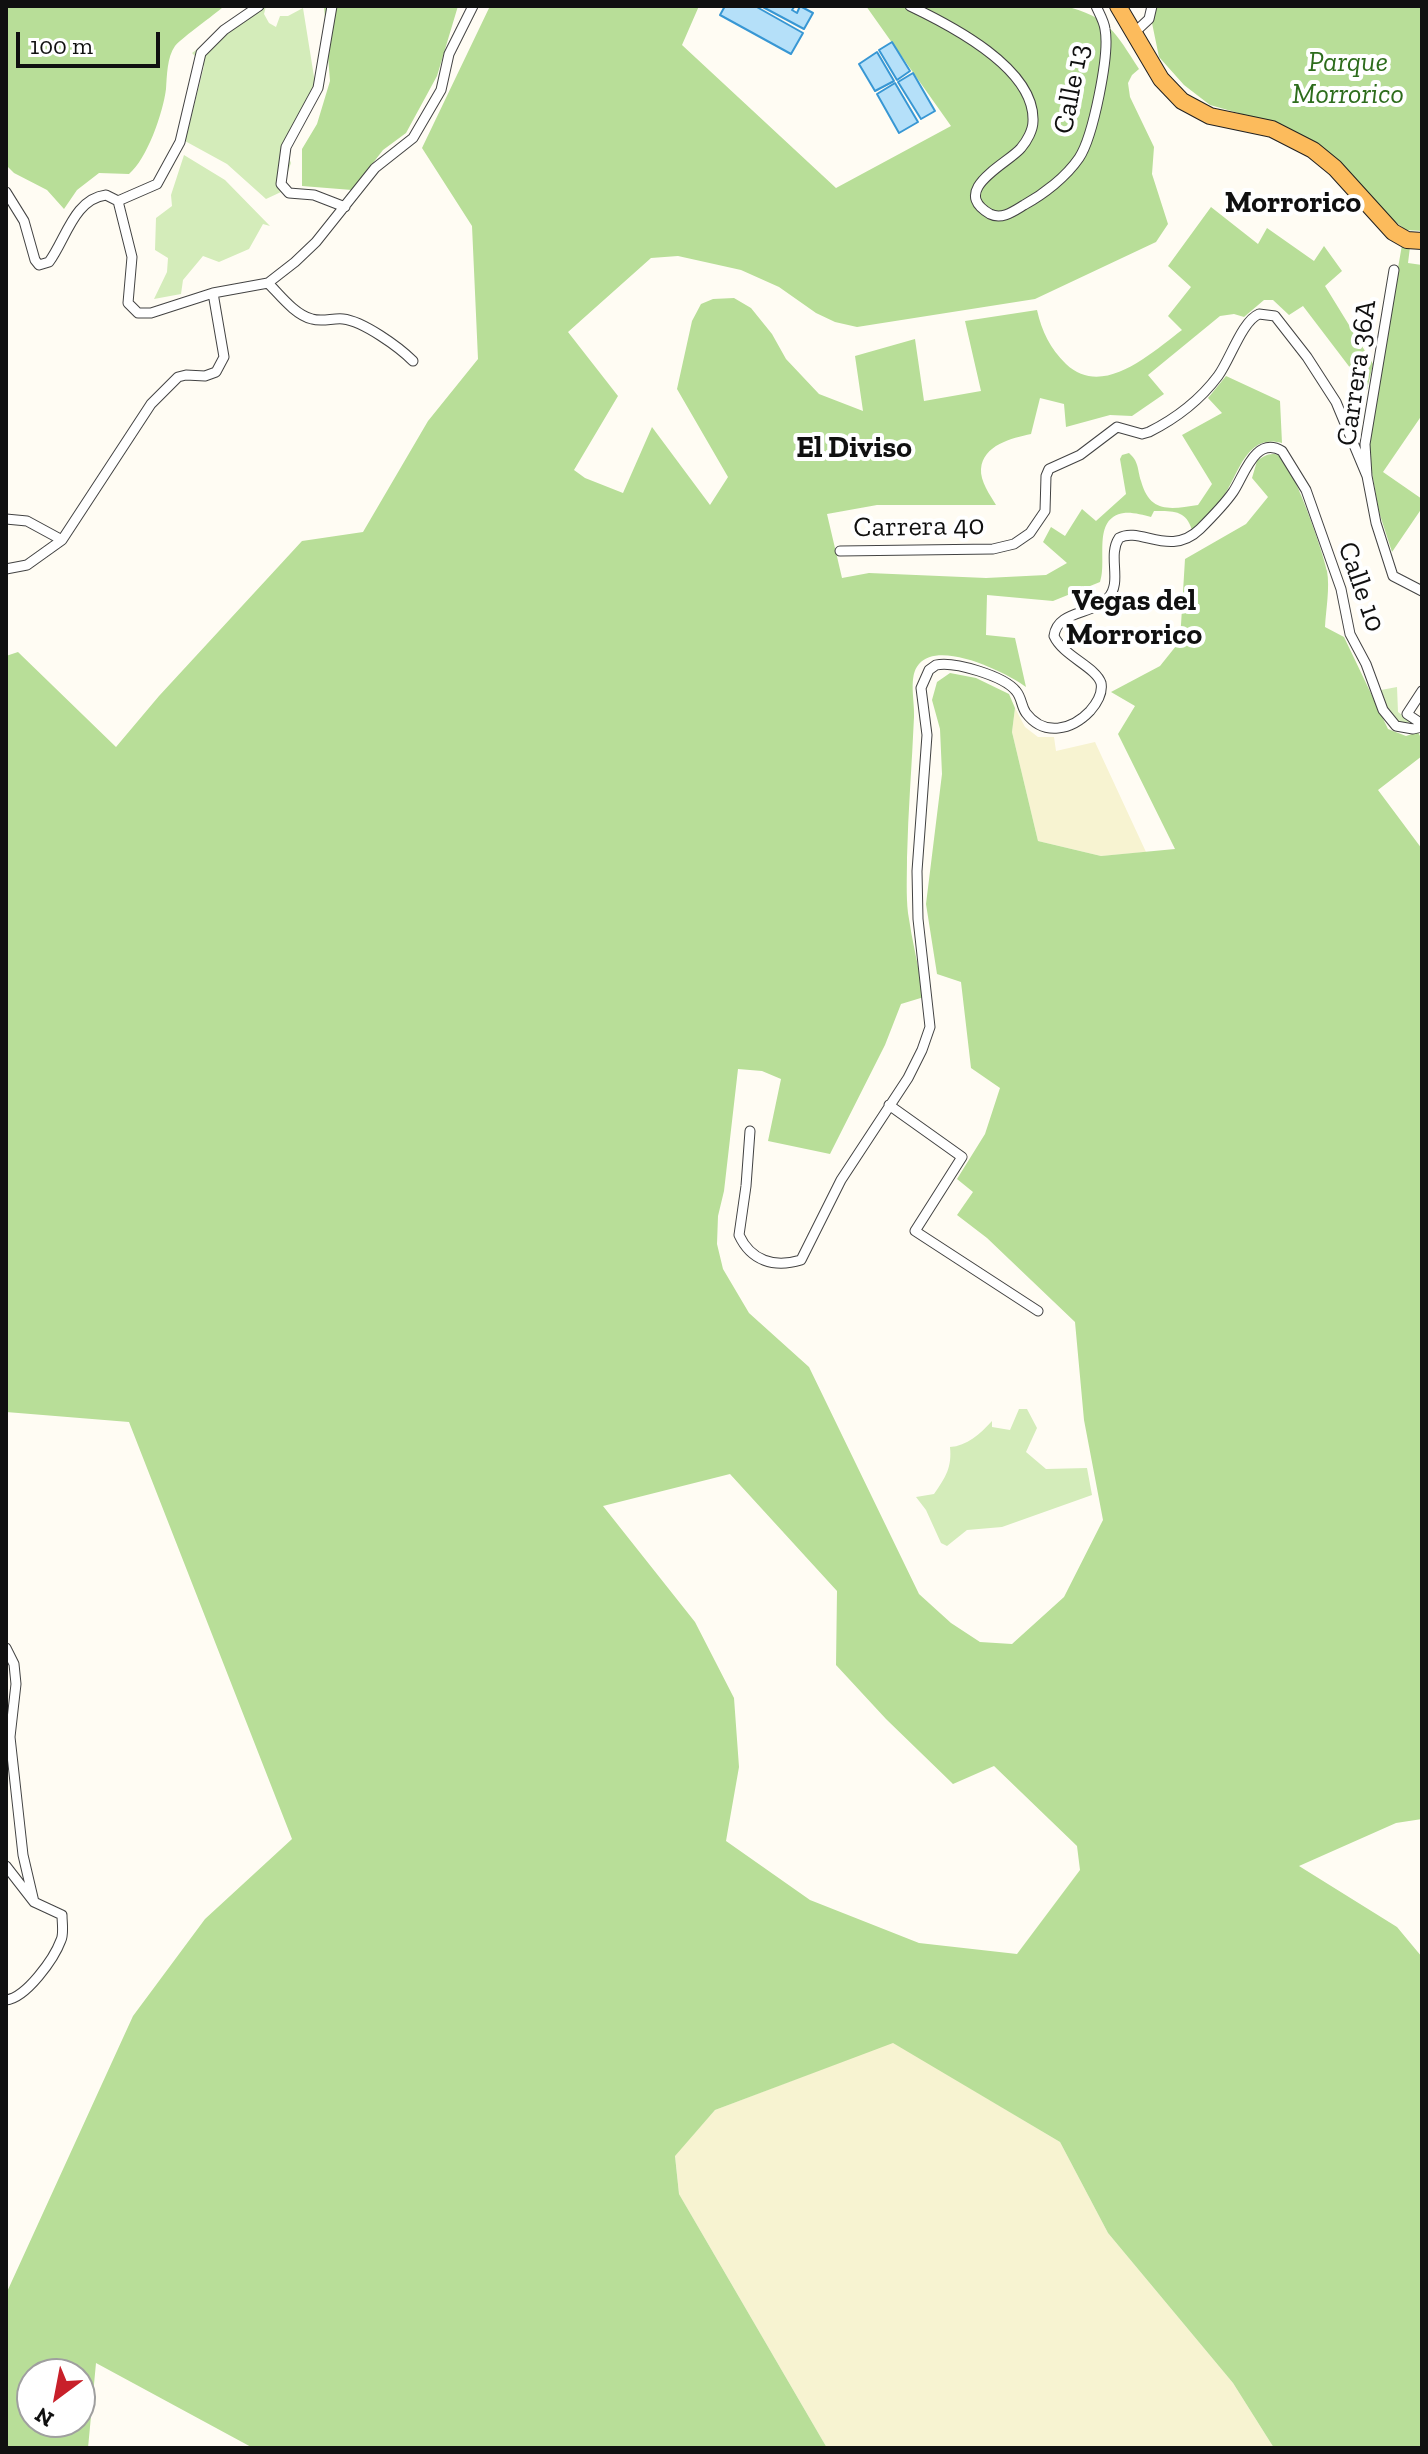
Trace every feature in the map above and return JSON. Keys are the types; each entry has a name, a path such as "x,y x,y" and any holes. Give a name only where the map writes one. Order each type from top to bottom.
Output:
{"highway":[{"path":"1118,6 1161,79 1182,101 1210,116 1272,129 1313,150 1335,168 1393,232 1407,240 1422,241"}],"street":[{"path":"118,201 157,184 180,142 201,53 224,30 259,6"},
{"path":"332,6 318,88 286,147 281,184 289,193 314,195 345,207"},
{"path":"6,192 24,221 39,265 49,262 80,209 89,200 106,195 118,201 132,257 127,292 130,308 138,313 151,313 213,293 268,283 316,242 375,168 413,138 441,90 449,54 473,6"},
{"name":"Calle 13","path":"910,6 987,51 1009,69 1026,91 1033,120 1028,137 1020,150 982,179 977,191 978,201 996,216 1003,216 1033,200 1080,157 1087,142 1103,71 1105,29 1094,7"},
{"path":"1134,33 1149,19 1152,6"},
{"name":"Carrera 36A","path":"1394,270 1365,444 1367,476 1378,529 1393,576 1422,591"},
{"path":"268,283 300,314 311,319 342,319 358,323 413,361"},
{"path":"6,569 27,565 62,540 151,404 178,377 205,376 216,372 224,357 213,293"},
{"name":"Carrera 40","path":"840,551 993,549 1023,539 1045,511 1049,469 1080,455 1117,427 1142,434 1184,410 1220,374 1247,322 1259,314 1275,316 1307,357 1336,402 1367,476"},
{"name":"Calle 10","path":"889,1105 922,1050 930,1027 918,919 917,871 927,735 921,688 929,670 944,663 1007,683 1015,689 1028,715 1036,723 1054,729 1063,729 1081,720 1093,707 1101,685 1095,675 1058,645 1054,636 1056,625 1099,606 1111,595 1114,584 1113,551 1119,538 1127,534 1167,542 1190,537 1232,494 1253,457 1268,447 1282,451 1306,490 1341,589 1350,634 1366,664 1383,710 1396,726 1413,729 1422,725 1407,714 1422,691"},
{"path":"6,519 27,521 62,540"},
{"path":"750,1131 739,1235 761,1260 788,1264 801,1260 841,1180 889,1105 962,1157 915,1231 1038,1311"},
{"path":"6,1648 14,1664 16,1684 10,1737 23,1855 34,1902"},
{"path":"6,1866 34,1902 62,1915 63,1938 32,1984 15,1999 6,2000"}],"shaded area":[{"path":"1015,708 1025,727 1038,737 1054,737 1056,751 1095,742 1146,852 1101,856 1038,841 1012,732"},
{"path":"893,2042 1060,2142 1108,2233 1233,2383 1274,2448 827,2448 679,2194 675,2155 715,2110"}],"green space":[{"path":"6,6 224,6 172,50 158,122 136,167 129,174 99,173 77,190 64,209 47,190 14,173 6,165"},
{"path":"253,6 266,6 264,14 269,23 276,27 280,16 288,16 303,8 315,83 287,153 291,163 281,192 266,199 227,164 185,141 204,66 192,53"},
{"path":"324,6 458,6 437,76 406,133 383,150 352,190 302,186 302,149 317,124 330,81"},
{"path":"490,6 699,6 682,45 836,188 951,126 866,6 1064,6 1091,15 1117,36 1139,69 1128,83 1130,97 1154,147 1152,174 1168,224 1156,242 1035,299 857,327 816,313 779,287 741,270 678,256 651,258 568,332 618,396 574,470 585,478 623,493 652,427 710,505 728,477 677,389 692,321 701,304 713,299 734,298 751,308 772,334 786,359 819,394 863,411 855,356 915,339 924,401 981,391 965,321 1037,310 1051,346 1066,364 1080,374 1095,377 1126,369 1182,330 1168,316 1191,287 1168,266 1211,207 1258,244 1267,228 1314,261 1324,246 1342,271 1325,286 1373,364 1367,390 1303,306 1289,315 1273,300 1264,300 1244,317 1234,314 1220,316 1148,375 1164,394 1132,416 1110,415 1066,427 1064,404 1040,398 1031,434 1000,444 983,461 982,478 996,505 877,505 827,514 842,578 869,573 986,578 1046,575 1067,563 1043,542 1051,527 1065,536 1082,509 1096,521 1126,494 1122,455 1129,453 1135,459 1145,492 1156,504 1170,508 1198,505 1212,484 1182,435 1222,413 1208,398 1226,376 1280,401 1282,443 1260,444 1252,450 1220,502 1192,530 1178,513 1154,511 1151,517 1124,513 1107,523 1104,531 1100,582 1053,601 987,595 986,635 1015,638 1026,687 988,667 957,657 929,657 919,664 913,682 907,892 924,997 901,1004 885,1045 830,1154 768,1141 781,1079 762,1071 738,1069 717,1244 723,1269 749,1313 809,1367 919,1594 951,1623 980,1642 1012,1644 1064,1597 1103,1520 1084,1420 1075,1322 987,1238 957,1215 973,1192 957,1179 985,1134 1000,1088 971,1068 961,982 937,974 926,904 942,774 940,729 932,700 937,682 950,673 976,678 1009,694 1015,708 1012,732 1038,841 1101,856 1175,849 1118,734 1135,706 1111,692 1160,666 1180,641 1185,559 1246,524 1268,497 1252,478 1257,461 1271,454 1280,456 1300,492 1327,571 1325,627 1344,637 1388,729 1406,736 1418,732 1422,740 1422,756 1378,790 1422,849 1422,1819 1396,1823 1299,1866 1397,1927 1422,1957 1422,2448 1274,2448 1233,2383 1108,2233 1060,2142 893,2043 715,2110 675,2156 679,2194 827,2448 253,2448 96,2363 96,2358 16,2358 16,2438 89,2438 88,2448 6,2448 6,2294 133,2016 205,1919 292,1839 129,1422 6,1412 6,656 18,652 116,747 302,541 363,532 428,421 478,359 472,226 422,148","holes":["730,1474 837,1591 836,1665 886,1719 953,1784 994,1766 1077,1846 1080,1870 1017,1954 919,1943 810,1900 726,1841 739,1767 734,1698 695,1622 603,1506"]},
{"name":"Parque Morrorico","path":"1155,6 1422,6 1422,231 1406,230 1263,120 1210,105 1184,85 1159,57 1152,23"},
{"path":"184,155 225,180 270,226 263,224 249,249 219,262 203,256 183,280 181,294 154,299 167,272 168,258 155,250 156,218 172,206 171,195"},
{"path":"1402,245 1410,247 1408,263 1422,265 1422,415 1383,472 1422,499 1422,508 1392,552 1379,512 1367,445"},
{"path":"1397,687 1398,712 1412,722 1399,722 1388,709 1381,690"},
{"path":"1019,1409 1027,1409 1037,1428 1026,1452 1046,1469 1087,1468 1092,1495 1002,1527 967,1530 947,1546 941,1543 926,1510 916,1497 934,1494 949,1466 950,1447 973,1438 992,1421 992,1427 1010,1430"}],"water":[{"path":"725,6 755,6 803,33 791,54 720,15"},
{"path":"761,6 795,6 792,10 797,13 800,6 813,13 804,29"},
{"path":"892,42 910,71 897,80 879,50"},
{"path":"877,52 894,81 875,91 859,64"},
{"path":"913,73 935,111 921,119 898,82"},
{"path":"895,83 918,122 899,133 877,94"}],"district":[{"name":"Morrorico","path":"1293,203"},
{"name":"El Diviso","path":"854,448"},
{"name":"Vegas del Morrorico","path":"1134,618"}]}
